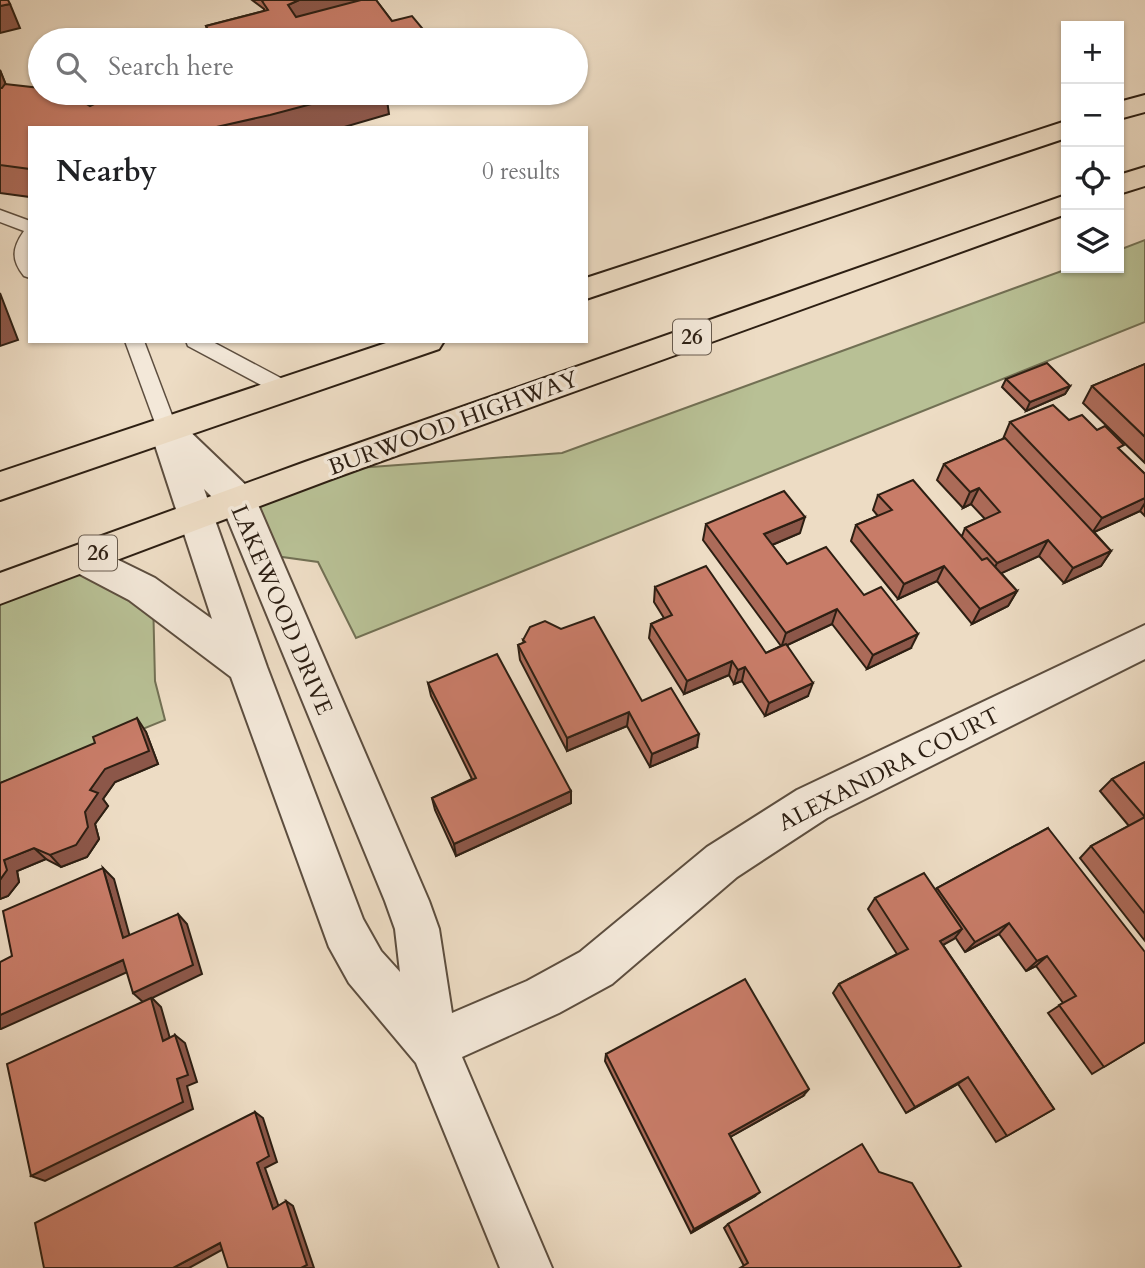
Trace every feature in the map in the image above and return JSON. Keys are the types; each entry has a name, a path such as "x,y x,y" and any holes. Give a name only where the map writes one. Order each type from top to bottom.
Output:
{"highway":[{"path":"1124,109 1145,103"},
{"path":"588,288 1061,131"},
{"path":"1124,183 1145,176"},
{"name":"BURWOOD HIGHWAY","path":"0,589 238,500 1061,206"},
{"path":"0,486 422,343"}],"street":[{"name":"LAKEWOOD DRIVE","path":"167,431 238,500 407,901 416,929 433,1046 526,1268"},
{"name":"LAKEWOOD DRIVE","path":"167,431 247,667 345,930 365,967 433,1046"},
{"path":"83,558 142,589 247,667"},
{"name":"ALEXANDRA COURT","path":"433,1046 543,996 596,968 722,862 812,804 1145,641"}],"lane":[{"path":"0,216 28,226"},
{"path":"28,238 22,257 28,268"},
{"path":"135,343 167,431"},
{"path":"198,343 285,389"}],"green space":[{"path":"1145,240 1145,322 356,638 318,562 261,554 238,500 317,471 562,453 1061,271 1124,273 1124,248"},
{"path":"83,559 153,597 155,681 165,720 0,787 0,589"}],"building":[{"path":"0,0 8,0 10,4 0,6"},
{"path":"299,0 288,5 296,17 361,0 376,0 392,21 412,16 422,28 206,26 268,10 262,1"},
{"path":"5,84 28,87 28,105 308,105 221,126 28,126 28,169 0,165 2,88"},
{"path":"1047,363 1070,386 1030,402 1006,379"},
{"path":"1145,364 1145,437 1092,386"},
{"path":"1053,405 1069,420 1082,415 1097,430 1105,426 1124,445 1118,448 1145,474 1145,498 1102,518 1010,422"},
{"path":"1005,438 1111,551 1073,568 1048,540 997,563 965,528 1000,512 979,488 970,492 944,464"},
{"path":"913,480 982,560 987,558 1017,591 980,609 944,566 904,584 856,525 892,510 878,495"},
{"path":"784,491 805,517 764,534 787,564 826,547 864,595 881,587 918,634 873,655 837,609 786,633 706,524"},
{"path":"706,566 766,653 786,644 813,683 769,703 745,667 738,670 732,661 687,681 651,624 672,615 655,587"},
{"path":"594,617 642,701 671,688 699,734 652,754 629,712 567,738 518,645 525,642 523,640 530,627 545,621 561,629"},
{"path":"497,654 571,791 454,844 432,798 476,778 428,683"},
{"path":"137,718 149,751 105,769 90,790 98,793 85,812 88,827 76,845 50,855 34,848 4,860 7,870 0,880 0,783 95,743 93,737"},
{"path":"1145,762 1145,817 1112,779"},
{"path":"1145,817 1145,914 1091,846"},
{"path":"1048,828 1145,952 1145,1042 1104,1067 1059,1005 1076,996 1047,956 1037,961 1009,923 975,942 937,888"},
{"path":"103,868 123,938 178,914 193,965 133,993 123,960 0,1015 0,962 12,956 3,911"},
{"path":"924,873 962,929 940,941 1054,1109 1007,1136 968,1077 915,1107 839,984 908,949 875,898"},
{"path":"745,979 809,1089 729,1134 760,1192 694,1229 606,1054"},
{"path":"151,998 163,1041 175,1035 188,1075 177,1079 183,1102 31,1176 7,1064"},
{"path":"255,1112 269,1156 257,1163 273,1209 286,1201 307,1265 301,1268 228,1268 220,1243 173,1268 44,1268 35,1223"},
{"path":"862,1144 879,1172 912,1183 961,1266 740,1268 748,1263 728,1224"}]}
